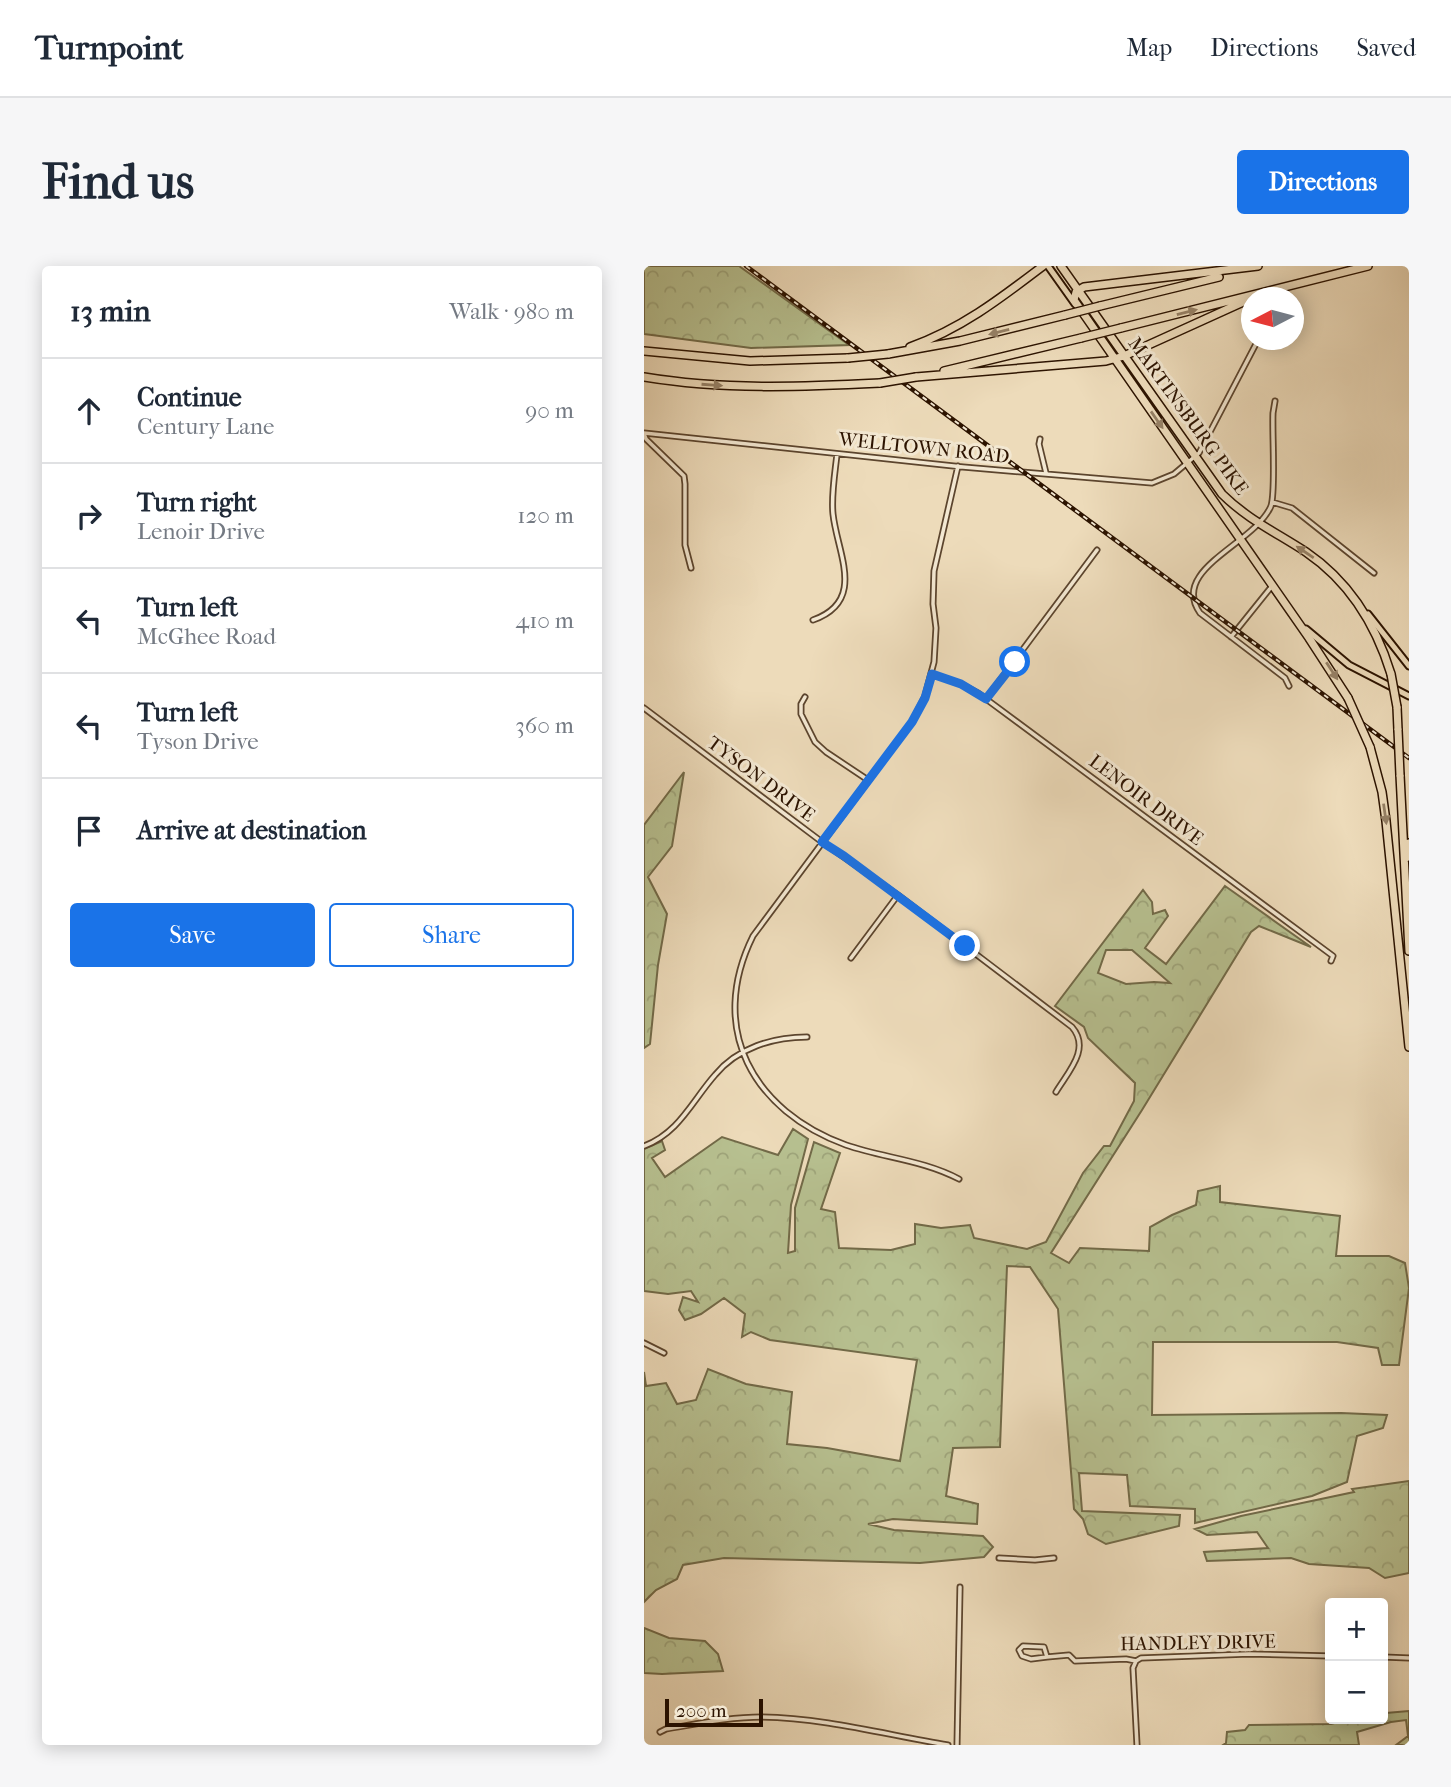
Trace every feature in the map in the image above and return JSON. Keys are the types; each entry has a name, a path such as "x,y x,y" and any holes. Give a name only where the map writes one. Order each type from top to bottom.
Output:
{"highway":[{"path":"888,354 956,328 1046,266"},
{"name":"MARTINSBURG PIKE","path":"1060,266 1195,458 1228,500 1259,525 1306,552 1345,586 1375,630 1391,674 1397,707 1409,951"},
{"path":"644,351 738,360 848,358 888,354 948,344 1259,266"},
{"path":"1069,279 1080,285 1100,285 1259,266"},
{"path":"1282,287 1368,266"},
{"path":"1075,304 1074,298 1078,291 1100,285"},
{"path":"644,377 754,387 880,383 1081,338 1241,297"},
{"path":"916,377 1113,359 1241,303"},
{"name":"MARTINSBURG PIKE","path":"1075,304 1348,698 1370,747 1385,813 1409,1047"},
{"path":"1142,347 1134,359 1142,382"},
{"path":"1097,362 1112,366 1135,390"},
{"path":"1409,843 1406,868 1409,932"}],"main road":[{"name":"MARTINSBURG PIKE","path":"1046,266 1075,304"},
{"path":"1345,586 1409,666"},
{"path":"1286,605 1315,638 1339,658 1367,676 1409,696"}],"street":[{"path":"1195,458 1206,442 1253,350"},
{"path":"1275,401 1272,502 1259,525 1202,570 1194,591 1197,610 1285,678 1289,686"},
{"path":"644,433 646,439 684,476 685,545 691,568"},
{"name":"WELLTOWN ROAD","path":"644,433 1149,483 1168,478 1195,458"},
{"path":"1041,439 1039,444 1046,473"},
{"path":"813,620 830,612 836,605 844,580 844,557 833,510 837,454"},
{"path":"957,466 934,571 936,638 932,674 917,714 753,936 743,960 735,997 736,1025 743,1052 763,1089 777,1104 803,1124 847,1145 939,1169 959,1179"},
{"path":"1272,502 1292,508 1374,573"},
{"path":"986,699 1097,550"},
{"path":"1231,637 1272,586"},
{"name":"LENOIR DRIVE","path":"932,674 961,684 986,699 1333,956 1331,961"},
{"path":"805,697 801,704 801,714 815,742 868,780"},
{"name":"TYSON DRIVE","path":"644,708 822,842 898,895 1076,1031 1080,1041 1079,1054 1056,1092"},
{"path":"851,958 898,895"},
{"path":"644,1146 663,1137 678,1123 714,1076 743,1052 771,1041 807,1037"},
{"path":"644,1343 664,1353"},
{"path":"999,1558 1054,1558"},
{"path":"957,1745 960,1587"},
{"path":"1023,1646 1042,1646 1047,1657 1031,1659 1022,1656 1019,1650 1023,1646"},
{"name":"HANDLEY DRIVE","path":"1047,1657 1069,1655 1075,1661 1136,1661 1141,1658 1220,1655 1325,1656"},
{"path":"1388,1657 1409,1658"},
{"path":"1136,1661 1133,1668 1136,1744"},
{"path":"660,1732 678,1727 764,1717 948,1745"}],"green space":[{"path":"644,266 739,266 849,345 751,348 644,334"},
{"path":"684,772 672,846 648,877 667,914 658,965 650,1044 644,1048 644,825"},
{"path":"1225,886 1311,947 1259,926 1251,932 1051,1253 1069,1263 1080,1248 1149,1251 1150,1227 1196,1205 1198,1191 1220,1186 1220,1202 1340,1216 1336,1256 1389,1256 1405,1263 1409,1288 1399,1365 1382,1365 1378,1348 1337,1342 1153,1342 1152,1415 1387,1415 1383,1428 1357,1436 1347,1482 1312,1496 1195,1523 1195,1509 1130,1506 1127,1475 1079,1473 1082,1511 1180,1515 1179,1526 1106,1544 1088,1534 1083,1519 1074,1509 1058,1309 1030,1267 1007,1266 1000,1447 953,1448 946,1496 978,1504 977,1524 893,1519 868,1524 894,1530 983,1536 993,1547 984,1557 920,1563 724,1558 683,1565 677,1579 656,1590 644,1602 644,1372 646,1386 666,1383 677,1404 696,1400 708,1369 746,1384 792,1392 787,1444 900,1461 917,1360 770,1340 751,1332 742,1337 745,1314 724,1298 701,1314 685,1320 679,1310 683,1297 698,1302 691,1291 668,1294 644,1291 644,1149 662,1141 665,1150 652,1158 665,1177 722,1137 778,1155 793,1129 808,1139 791,1205 788,1253 795,1251 795,1208 814,1142 840,1153 821,1209 835,1212 839,1248 891,1250 915,1244 915,1224 941,1228 970,1225 974,1238 1027,1249 1046,1242 1083,1173 1104,1146 1110,1146 1134,1101 1135,1083 1088,1038 1084,1027 1055,1006 1143,890 1152,902 1153,914 1165,910 1168,916 1145,948 1166,964","holes":["1106,950 1132,950 1170,983 1126,984 1098,973"]},
{"path":"1409,1481 1409,1573 1385,1578 1369,1568 1309,1564 1291,1558 1207,1561 1204,1552 1268,1548 1257,1532 1207,1535 1195,1529 1241,1516 1354,1492 1352,1489"},
{"path":"644,1628 669,1638 705,1641 718,1654 723,1671 644,1673"},
{"path":"1409,1711 1409,1745 1396,1745 1408,1736 1406,1720 1388,1723 1388,1713"},
{"path":"1384,1724 1357,1732 1359,1745 1223,1745 1226,1743 1227,1732 1245,1730 1249,1725"}],"railway":[{"path":"746,266 1409,758"}],"route":[{"path":"965,946 822,842 912,722 925,698 932,674 961,684 986,699 1015,662"}]}
